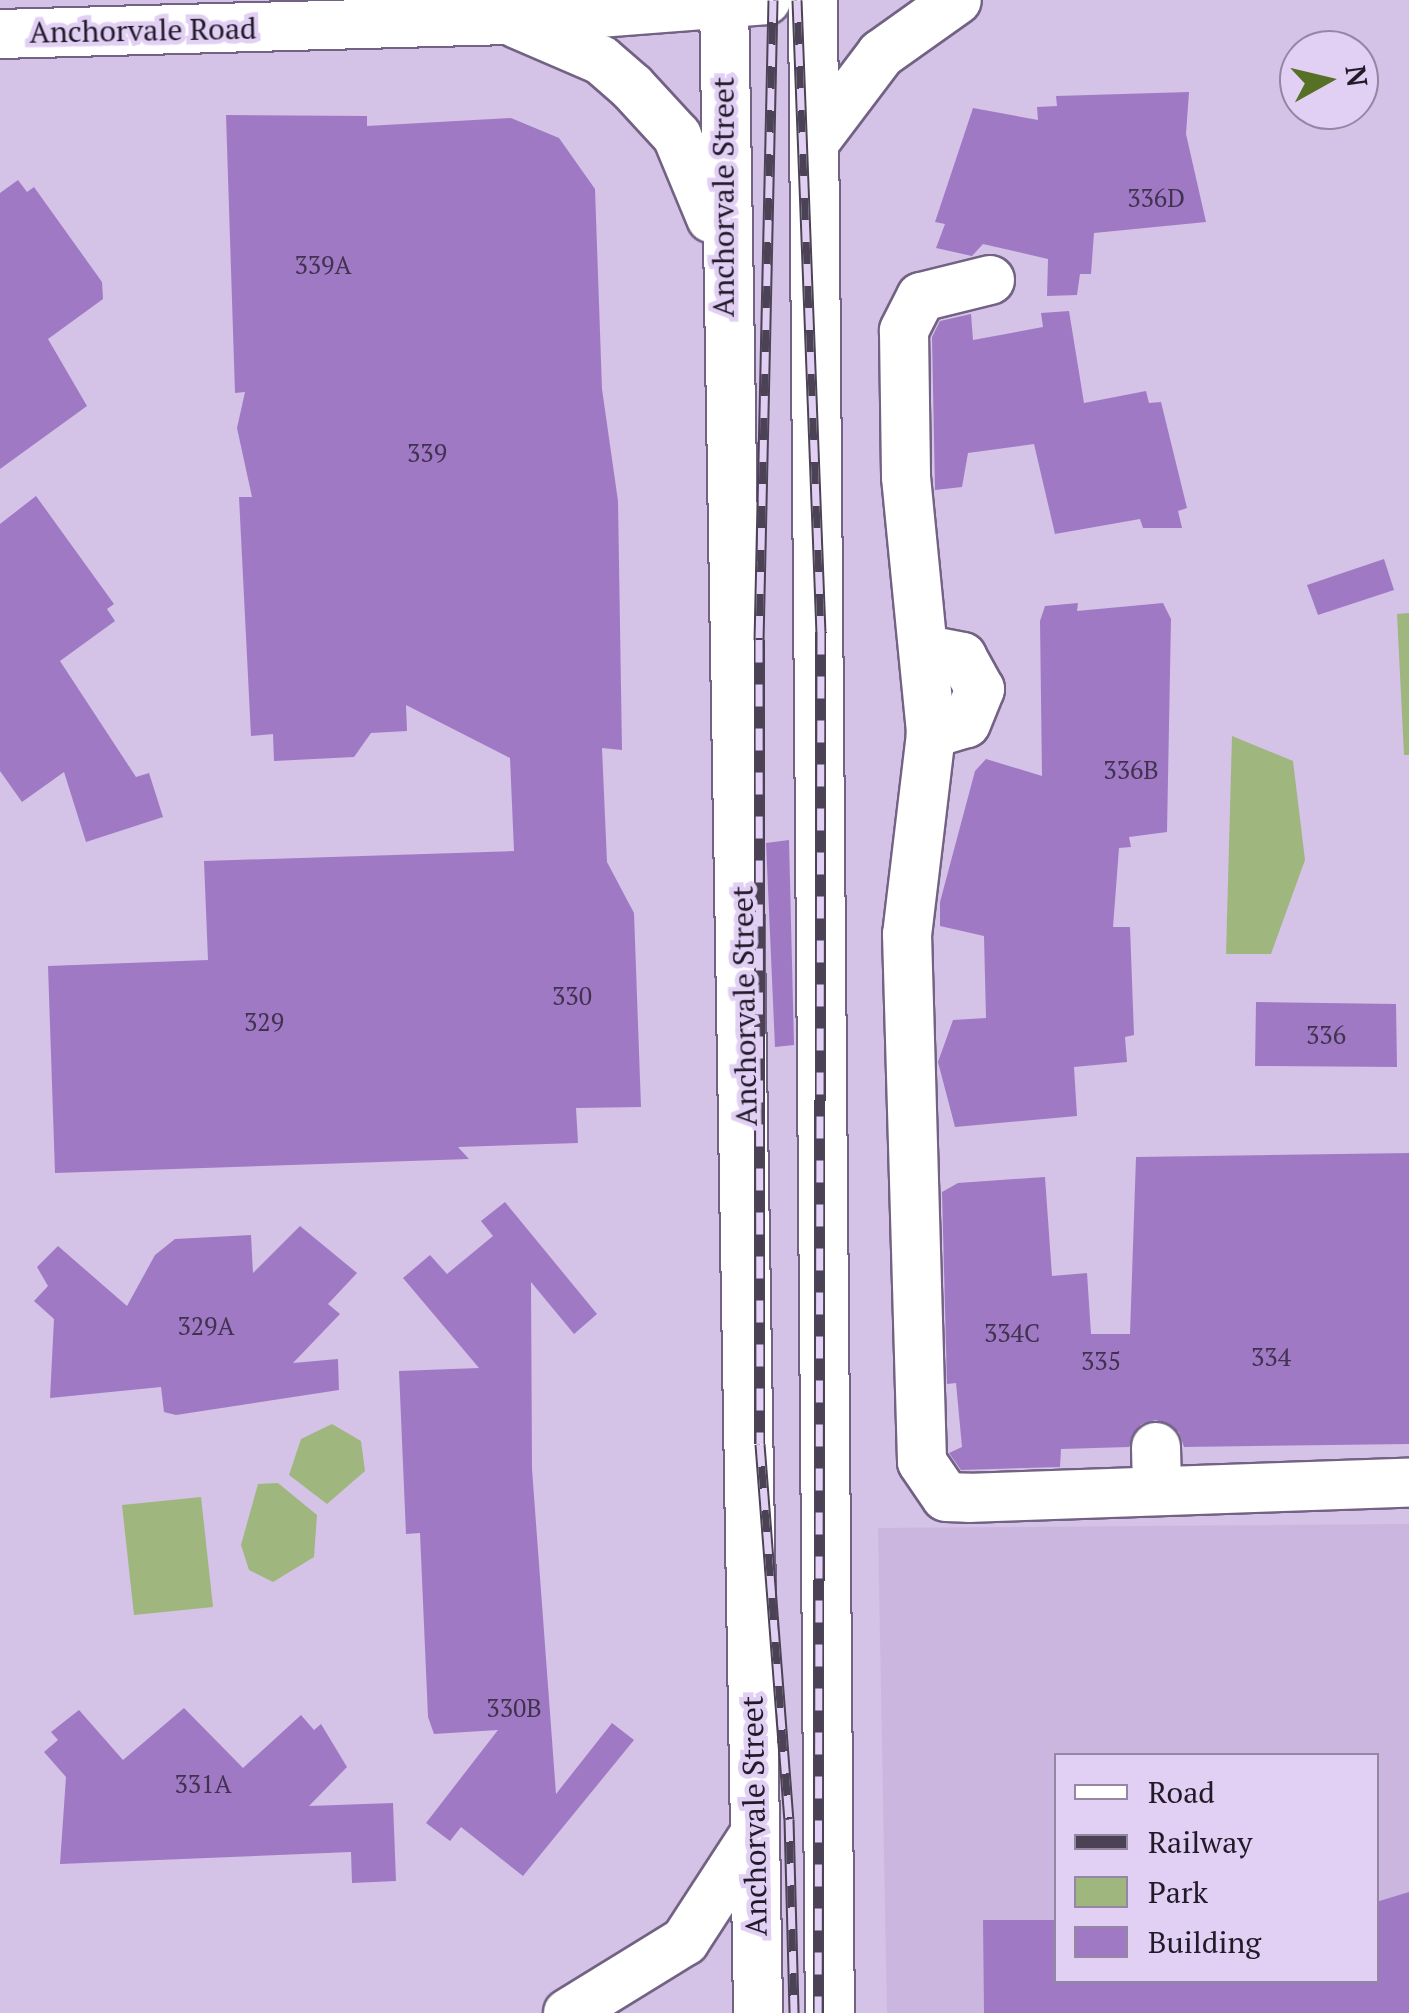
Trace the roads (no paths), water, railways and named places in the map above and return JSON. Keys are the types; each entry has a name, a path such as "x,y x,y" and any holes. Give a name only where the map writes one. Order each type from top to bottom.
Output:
{"street":[{"path":"813,0 830,2013"},
{"path":"816,140 881,54 958,0"},
{"name":"Anchorvale Road","path":"0,34 510,20 738,1"},
{"name":"Anchorvale Street","path":"738,1 721,249 743,906 758,2013"},
{"path":"510,20 602,60 632,87 677,136 721,249"},
{"path":"990,280 921,298 904,331 906,478 928,650 962,657 980,689 966,723 931,734 907,934 922,1462 946,1497 1156,1468 1409,1483"},
{"path":"568,2013 685,1941 756,1832"}],"railway":[{"path":"773,0 759,640 760,1444 789,1819 794,2013"},
{"path":"797,0 821,632 818,2013"}]}
